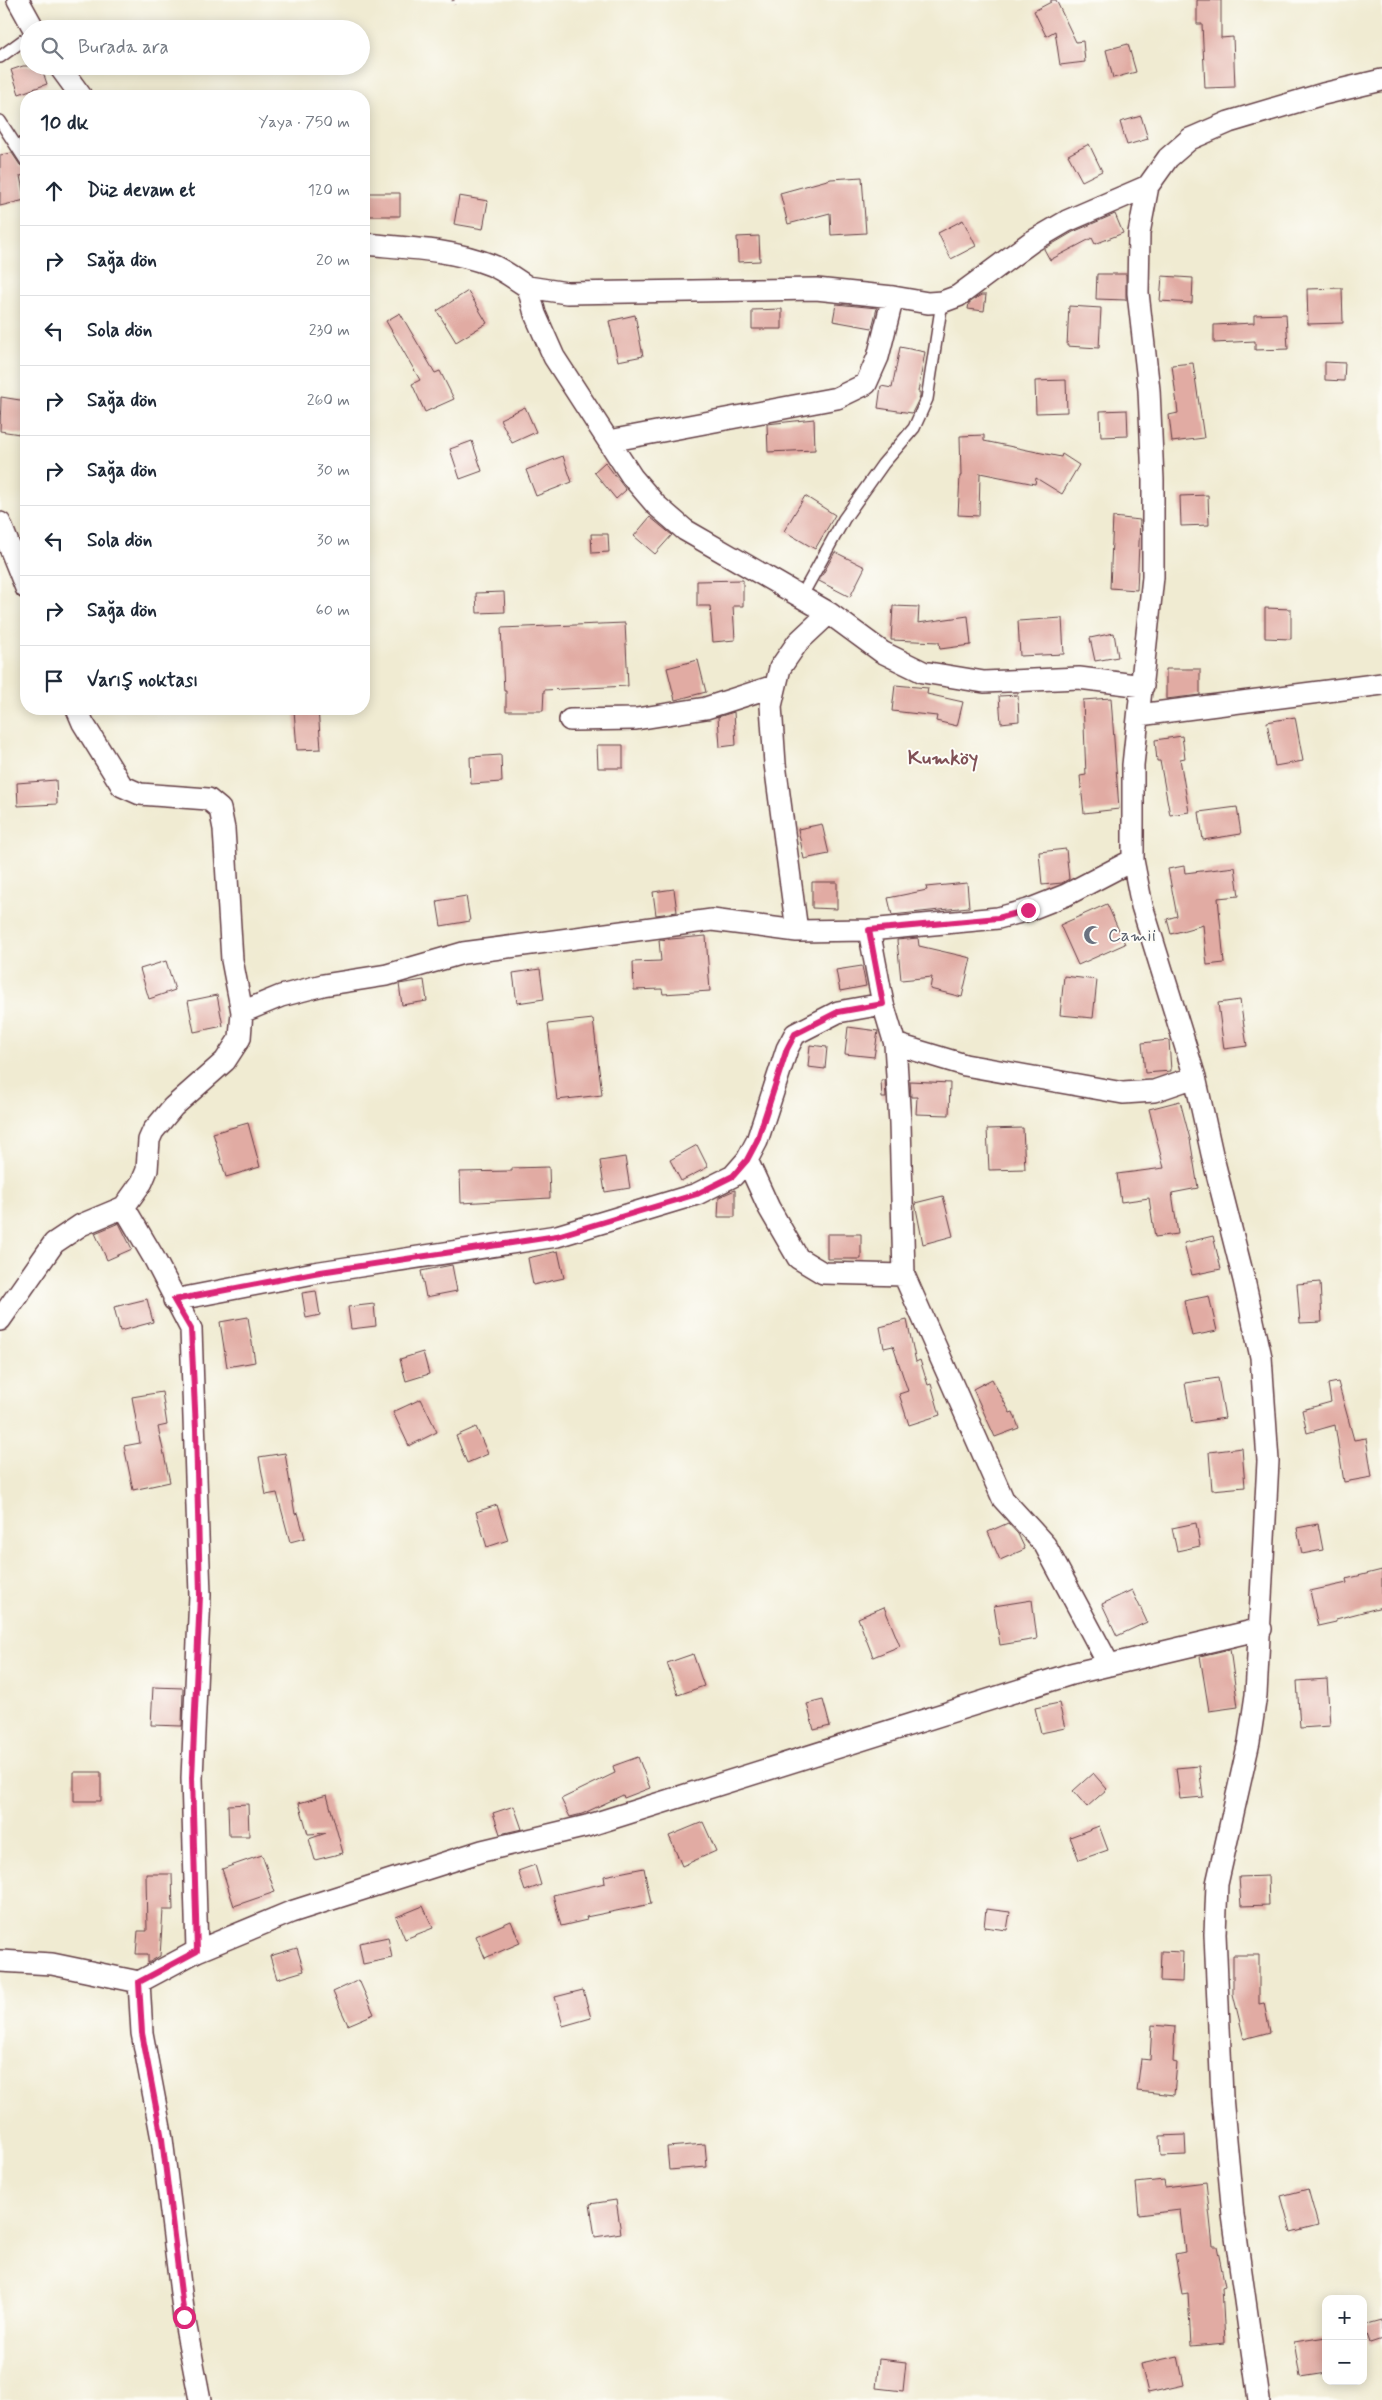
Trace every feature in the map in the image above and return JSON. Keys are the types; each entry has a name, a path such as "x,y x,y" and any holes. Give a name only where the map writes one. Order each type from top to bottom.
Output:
{"street":[{"path":"18,0 29,20"},
{"path":"66,75 77,90"},
{"path":"1259,2400 1234,2215 1222,2097 1215,1934 1217,1884 1250,1742 1256,1695 1261,1629 1268,1461 1261,1356 1195,1077 1142,906 1133,860 1133,765 1153,577 1154,480 1149,390 1138,293 1139,233 1148,186 1168,158 1190,139 1229,122 1323,94 1382,80"},
{"path":"370,245 448,253 469,258 492,265 528,287 567,293 816,289 893,297 928,303 942,302 958,296 1032,242 1067,221 1148,186"},
{"path":"528,287 535,314 554,357 632,476 656,505 685,530 829,613 882,652 923,672 984,682 1080,678 1142,686"},
{"path":"609,442 837,398 866,384 878,357 893,297"},
{"path":"0,523 20,573"},
{"path":"797,931 775,764 771,706 774,686 780,668 798,642 829,613"},
{"path":"1139,715 1382,684"},
{"path":"570,720 636,719 706,708 774,686"},
{"path":"0,1320 54,1243 81,1225 124,1207 142,1182 147,1170 149,1140 153,1130 173,1107 225,1061 240,1038 242,1012 232,960 224,829 220,809 208,799 140,794 122,786 80,715"},
{"path":"242,1012 281,996 323,985 387,975 463,953 712,920 797,931 869,930 998,918 1028,910 1066,895 1133,860"},
{"path":"869,930 883,1004 895,1044 900,1124 904,1275 1003,1499 1045,1545 1109,1665"},
{"path":"174,1300 314,1273 557,1236 697,1194 733,1176 747,1160 757,1141 787,1049 795,1034 838,1012 883,1004"},
{"path":"895,1044 965,1065 1123,1093 1154,1092 1195,1077"},
{"path":"747,1160 769,1208 798,1258 823,1273 904,1275"},
{"path":"124,1207 154,1258 174,1300 191,1329 196,1429 200,1595 192,1778 197,1951"},
{"path":"0,1961 52,1964 139,1982 197,1951 291,1912 482,1851 587,1826 1071,1674 1261,1629"},
{"path":"139,1982 142,2033 162,2139 184,2317 200,2400"}],"lane":[{"path":"0,57 20,43"},
{"path":"0,121 20,152"},
{"path":"801,597 844,519 883,464 914,428 927,399 942,302"}],"path":[{"path":"453,0 454,5"}],"building":[{"path":"1051,0 1056,0 1076,42 1083,41 1085,62 1060,65 1055,31 1046,36 1034,11 1051,2"},
{"path":"1197,0 1221,0 1221,38 1233,37 1235,87 1205,88 1202,24 1197,24"},
{"path":"1128,44 1136,72 1113,78 1106,50"},
{"path":"20,67 20,75 44,75 47,84 30,90 20,90 19,94 11,70"},
{"path":"1141,116 1148,139 1127,145 1120,122"},
{"path":"1089,144 1102,171 1082,181 1068,155"},
{"path":"12,153 20,165 20,201 0,206 0,155"},
{"path":"862,177 866,233 831,235 830,213 788,224 780,193 831,179"},
{"path":"370,193 400,193 400,216 370,216"},
{"path":"459,196 488,201 483,229 454,224"},
{"path":"1115,214 1123,233 1095,244 1092,238 1050,260 1044,249 1073,232"},
{"path":"963,220 976,246 951,259 938,233"},
{"path":"759,236 760,261 738,262 737,237"},
{"path":"1097,274 1126,274 1126,300 1096,299"},
{"path":"1162,276 1193,278 1192,303 1160,301"},
{"path":"1342,288 1343,323 1308,324 1307,289"},
{"path":"468,291 487,323 456,342 437,311"},
{"path":"981,295 986,295 984,311 968,309 969,303"},
{"path":"836,304 877,308 872,328 833,321"},
{"path":"1069,306 1101,308 1099,348 1067,346"},
{"path":"782,309 782,329 752,329 752,310"},
{"path":"400,313 435,373 440,371 454,399 425,412 412,384 420,380 386,321"},
{"path":"1286,314 1288,349 1255,350 1255,341 1214,343 1214,325 1254,323 1254,315"},
{"path":"635,315 643,356 618,361 609,321"},
{"path":"900,347 925,352 918,392 920,392 920,397 912,413 878,408 881,386 892,388"},
{"path":"1325,362 1345,363 1344,381 1325,380"},
{"path":"1193,363 1204,438 1172,442 1169,415 1178,413 1172,365"},
{"path":"1066,380 1067,412 1036,413 1035,381"},
{"path":"1,397 20,400 20,434 0,431"},
{"path":"525,407 536,432 512,443 500,419"},
{"path":"1127,410 1128,436 1101,437 1100,411"},
{"path":"814,419 815,450 768,452 767,424"},
{"path":"984,435 984,441 1061,457 1062,454 1079,465 1062,494 1036,478 1035,484 980,473 979,516 958,515 961,476 960,436"},
{"path":"472,441 482,471 460,479 450,449"},
{"path":"563,456 572,482 536,496 526,470"},
{"path":"605,462 626,490 616,499 594,472"},
{"path":"1208,495 1209,525 1181,526 1180,496"},
{"path":"805,496 835,515 815,549 784,531"},
{"path":"650,517 672,535 655,554 634,536"},
{"path":"1113,517 1140,520 1137,590 1110,588"},
{"path":"591,534 608,534 609,552 592,553"},
{"path":"835,552 865,567 850,597 819,581"},
{"path":"743,580 743,606 733,606 735,640 713,642 710,606 697,606 697,581"},
{"path":"504,592 505,612 477,613 476,593"},
{"path":"893,606 919,607 918,623 968,616 971,645 940,649 939,642 891,640"},
{"path":"1265,608 1291,609 1291,639 1265,638"},
{"path":"1062,618 1064,654 1020,656 1018,621"},
{"path":"625,623 628,686 544,690 543,711 506,711 501,628"},
{"path":"1114,633 1118,657 1095,661 1090,638"},
{"path":"698,660 706,692 675,700 667,668"},
{"path":"1166,669 1200,669 1200,695 1166,699"},
{"path":"895,685 928,688 927,694 963,702 957,726 936,721 937,716 892,711"},
{"path":"1018,695 1019,721 1001,723 999,696"},
{"path":"1111,698 1119,809 1084,813 1080,776 1086,775 1083,700"},
{"path":"734,712 736,745 720,747 718,717"},
{"path":"294,715 318,715 321,749 297,750"},
{"path":"1295,717 1303,761 1275,766 1267,722"},
{"path":"1182,736 1185,758 1180,759 1189,812 1170,815 1160,761 1157,761 1155,740"},
{"path":"597,745 623,745 623,768 598,768"},
{"path":"501,755 502,782 471,784 470,757"},
{"path":"56,780 57,804 18,806 17,783"},
{"path":"1237,807 1241,834 1203,840 1199,812"},
{"path":"822,824 829,854 804,859 798,829"},
{"path":"1066,849 1069,879 1062,883 1042,885 1039,852"},
{"path":"1184,866 1185,873 1235,867 1239,896 1218,898 1224,963 1207,965 1203,925 1171,934 1167,919 1177,916 1168,869"},
{"path":"812,882 837,882 837,909 812,908"},
{"path":"967,883 969,907 892,915 888,898 927,890 926,887"},
{"path":"674,889 677,912 656,915 653,892"},
{"path":"466,896 470,921 441,926 437,901"},
{"name":"Camii","path":"1107,904 1125,944 1078,965 1060,925"},
{"path":"706,936 710,991 663,994 662,989 634,990 633,962 661,961 659,940"},
{"path":"918,938 919,946 971,958 962,997 930,989 932,977 901,980 897,940"},
{"path":"166,961 175,990 149,999 140,969"},
{"path":"862,966 866,986 840,991 836,970"},
{"path":"540,969 544,999 517,1003 513,973"},
{"path":"1064,976 1097,980 1093,1018 1060,1015"},
{"path":"424,980 427,1001 402,1005 399,984"},
{"path":"217,995 223,1026 194,1032 188,1001"},
{"path":"1240,1000 1247,1046 1224,1049 1218,1003"},
{"path":"593,1019 602,1095 557,1100 548,1024"},
{"path":"848,1027 878,1031 874,1057 845,1054"},
{"path":"1169,1040 1171,1071 1145,1073 1142,1043"},
{"path":"810,1045 827,1047 825,1069 808,1067"},
{"path":"881,1080 885,1080 886,1098 882,1098"},
{"path":"910,1081 950,1083 949,1115 916,1114 917,1097 911,1097"},
{"path":"1180,1101 1190,1139 1198,1188 1172,1193 1178,1234 1155,1237 1149,1198 1121,1202 1117,1174 1164,1168 1149,1109"},
{"path":"248,1123 260,1167 226,1177 213,1133"},
{"path":"1023,1128 1025,1169 989,1170 987,1129"},
{"path":"697,1145 708,1167 681,1181 670,1160"},
{"path":"625,1157 630,1188 605,1192 600,1161"},
{"path":"549,1167 550,1198 461,1203 460,1172 512,1171 512,1168"},
{"path":"735,1190 735,1217 718,1217 719,1197"},
{"path":"943,1196 953,1236 923,1244 915,1203"},
{"path":"119,1223 132,1249 107,1260 95,1233"},
{"path":"827,1234 861,1234 861,1259 827,1259"},
{"path":"1213,1236 1221,1269 1192,1275 1184,1243"},
{"path":"558,1251 564,1278 533,1285 528,1258"},
{"path":"452,1265 457,1291 426,1297 421,1271"},
{"path":"1320,1282 1322,1322 1300,1323 1297,1284"},
{"path":"316,1291 320,1315 306,1318 302,1293"},
{"path":"1209,1296 1217,1331 1192,1336 1184,1301"},
{"path":"147,1299 153,1322 120,1331 114,1307"},
{"path":"374,1304 376,1326 351,1329 348,1307"},
{"path":"248,1317 255,1362 227,1367 220,1322"},
{"path":"907,1320 916,1362 920,1360 928,1385 931,1384 940,1415 909,1425 899,1394 908,1391 893,1346 884,1348 880,1327"},
{"path":"423,1352 429,1374 406,1381 400,1359"},
{"path":"1218,1378 1225,1418 1192,1423 1185,1383"},
{"path":"992,1379 1010,1413 1013,1412 1019,1428 995,1437 973,1389"},
{"path":"1338,1382 1354,1440 1366,1438 1372,1477 1344,1482 1335,1425 1307,1433 1302,1410 1331,1402 1328,1384"},
{"path":"162,1392 167,1425 158,1427 170,1482 133,1490 124,1446 140,1443 132,1397"},
{"path":"421,1399 437,1432 409,1446 393,1412"},
{"path":"476,1427 488,1454 467,1463 456,1436"},
{"path":"1242,1448 1245,1487 1212,1490 1209,1452"},
{"path":"285,1453 295,1514 298,1513 305,1538 290,1542 277,1493 266,1495 259,1457"},
{"path":"497,1505 508,1540 487,1547 476,1512"},
{"path":"1008,1523 1018,1534 1025,1549 1000,1560 988,1532"},
{"path":"1196,1523 1200,1546 1177,1551 1172,1528"},
{"path":"1318,1524 1323,1550 1302,1554 1297,1528"},
{"path":"1382,1570 1382,1607 1336,1619 1336,1622 1318,1626 1310,1591 1347,1583 1346,1579"},
{"path":"1132,1590 1147,1622 1117,1636 1102,1604"},
{"path":"1032,1600 1037,1639 1000,1645 994,1606"},
{"path":"884,1607 900,1646 873,1657 858,1618"},
{"path":"1230,1649 1238,1707 1209,1711 1200,1656"},
{"path":"693,1654 704,1686 678,1695 667,1663"},
{"path":"1327,1679 1330,1726 1300,1728 1297,1681"},
{"path":"153,1687 183,1688 182,1726 151,1725"},
{"path":"823,1700 830,1726 814,1730 807,1704"},
{"path":"1059,1703 1065,1728 1041,1733 1035,1708"},
{"path":"638,1757 650,1788 624,1798 623,1795 582,1814 570,1817 561,1799 615,1773 613,1766"},
{"path":"1199,1766 1203,1797 1180,1799 1176,1768"},
{"path":"74,1772 101,1772 101,1801 74,1801"},
{"path":"1093,1773 1107,1789 1087,1807 1073,1791"},
{"path":"327,1795 343,1853 315,1860 309,1839 326,1833 308,1834 299,1803"},
{"path":"248,1804 249,1836 229,1836 228,1805"},
{"path":"514,1806 522,1829 500,1834 493,1813"},
{"path":"703,1822 716,1851 682,1866 669,1836"},
{"path":"1099,1826 1108,1850 1079,1860 1070,1837"},
{"path":"262,1855 275,1892 234,1906 222,1869"},
{"path":"535,1865 541,1885 525,1891 518,1871"},
{"path":"644,1868 651,1904 586,1917 587,1920 561,1926 553,1895 605,1883 604,1876"},
{"path":"146,1874 172,1874 173,1910 163,1910 160,1956 148,1963 148,1954 136,1954 138,1931 147,1931"},
{"path":"1268,1876 1269,1905 1241,1906 1239,1877"},
{"path":"423,1906 433,1928 405,1939 396,1917"},
{"path":"986,1909 1010,1912 1007,1930 984,1927"},
{"path":"511,1921 520,1943 485,1958 476,1936"},
{"path":"388,1937 392,1958 363,1964 359,1943"},
{"path":"297,1948 304,1971 277,1979 270,1956"},
{"path":"1161,1951 1183,1952 1182,1982 1160,1981"},
{"path":"1233,1955 1259,1955 1259,2004 1264,2003 1270,2032 1244,2039 1233,1994"},
{"path":"359,1980 374,2014 348,2025 333,1992"},
{"path":"583,1990 591,2018 563,2026 555,1997"},
{"path":"1152,2025 1175,2027 1173,2062 1177,2063 1174,2095 1137,2091 1141,2059 1150,2060"},
{"path":"1185,2135 1186,2155 1161,2156 1160,2136"},
{"path":"705,2144 707,2167 669,2170 667,2147"},
{"path":"1164,2180 1165,2187 1206,2182 1213,2246 1217,2246 1225,2286 1222,2287 1225,2343 1191,2346 1188,2293 1182,2294 1175,2254 1185,2252 1180,2210 1139,2215 1136,2183"},
{"path":"1308,2189 1318,2225 1291,2232 1281,2196"},
{"path":"616,2200 621,2233 595,2237 590,2204"},
{"path":"1382,2320 1382,2339 1370,2343 1367,2334 1367,2324"},
{"path":"1322,2338 1322,2374 1300,2377 1294,2342"},
{"path":"1178,2356 1184,2385 1148,2393 1141,2364"},
{"path":"879,2359 906,2362 903,2391 876,2388"}],"place":[{"name":"Camii","path":"1093,935"}],"district":[{"name":"Kumköy","path":"943,757"}],"route":[{"path":"184,2317 162,2139 142,2033 139,1982 197,1951 192,1778 200,1595 196,1429 191,1329 174,1300 314,1273 557,1236 697,1194 733,1176 747,1160 757,1141 787,1049 795,1034 838,1012 883,1004 869,930 998,918 1028,910"}]}
